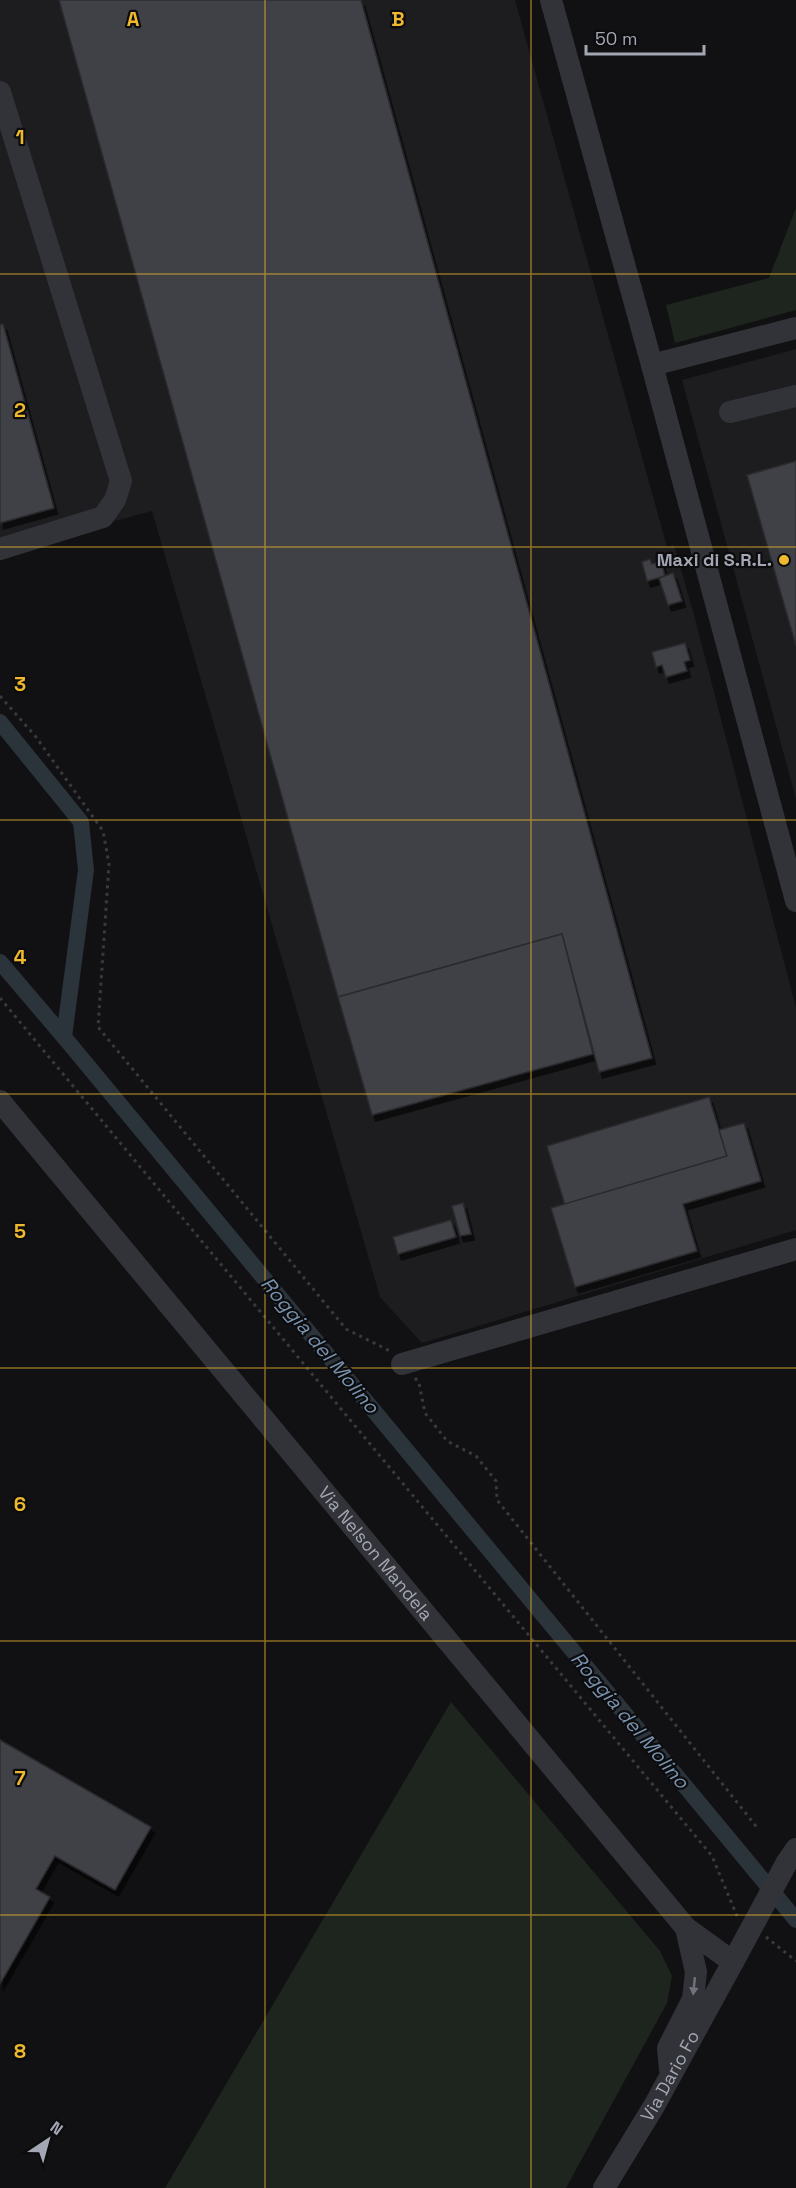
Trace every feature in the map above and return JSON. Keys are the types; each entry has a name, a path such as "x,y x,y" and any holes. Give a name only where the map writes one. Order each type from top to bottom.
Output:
{"street":[{"path":"551,0 652,364 796,901"},
{"path":"0,92 121,481 115,500 103,517 0,549"},
{"path":"652,364 796,328"},
{"path":"730,412 796,396"},
{"name":"Via Nelson Mandela","path":"0,1101 686,1928 733,1962"},
{"path":"402,1364 796,1249"},
{"path":"733,1962 791,1855"},
{"path":"671,2074 668,2048 693,1999 696,1972 686,1928"},
{"name":"Via Dario Fo","path":"604,2188 733,1962"}],"path":[{"path":"0,696 36,737 104,831 109,864 98,1027 346,1329 394,1353 419,1383 425,1413 447,1441 476,1456 496,1481 497,1500 759,1830"},
{"path":"0,998 712,1856 736,1915 796,1960"}],"shaded area":[{"path":"0,0 515,0 667,547 674,545 694,615 796,1008 796,1230 422,1343 380,1297 152,511 0,552"},
{"path":"796,208 796,310 675,343 666,305 769,278"},
{"path":"796,349 796,799 682,380"},
{"path":"451,1702 660,1951 672,1976 667,2003 566,2188 165,2188"}],"building":[{"path":"59,0 361,0 652,1058 599,1072 562,934 338,997"},
{"path":"3,324 54,508 0,523 0,325"},
{"name":"Maxi di S.R.L.","path":"796,461 796,646 747,475"},
{"path":"650,559 652,564 661,561 665,576 647,581 642,562"},
{"path":"673,573 682,601 668,605 659,578"},
{"path":"685,643 690,660 684,662 687,671 666,677 662,665 656,667 652,652"},
{"path":"562,934 593,1054 372,1115 338,997"},
{"path":"709,1097 727,1156 565,1205 547,1146"},
{"path":"744,1123 761,1181 683,1204 697,1251 575,1287 551,1208 727,1156 719,1130"},
{"path":"463,1203 471,1234 460,1236 452,1206"},
{"path":"451,1220 456,1237 398,1254 393,1237"},
{"path":"0,1740 151,1827 115,1890 55,1856 36,1889 50,1897 0,1984"}],"waterway":[{"name":"Roggia del Molino","path":"0,722 81,822 86,870 64,1037 796,1920"},
{"path":"0,962 64,1037"}],"place":[{"name":"Maxi di S.R.L.","path":"784,560"}]}
